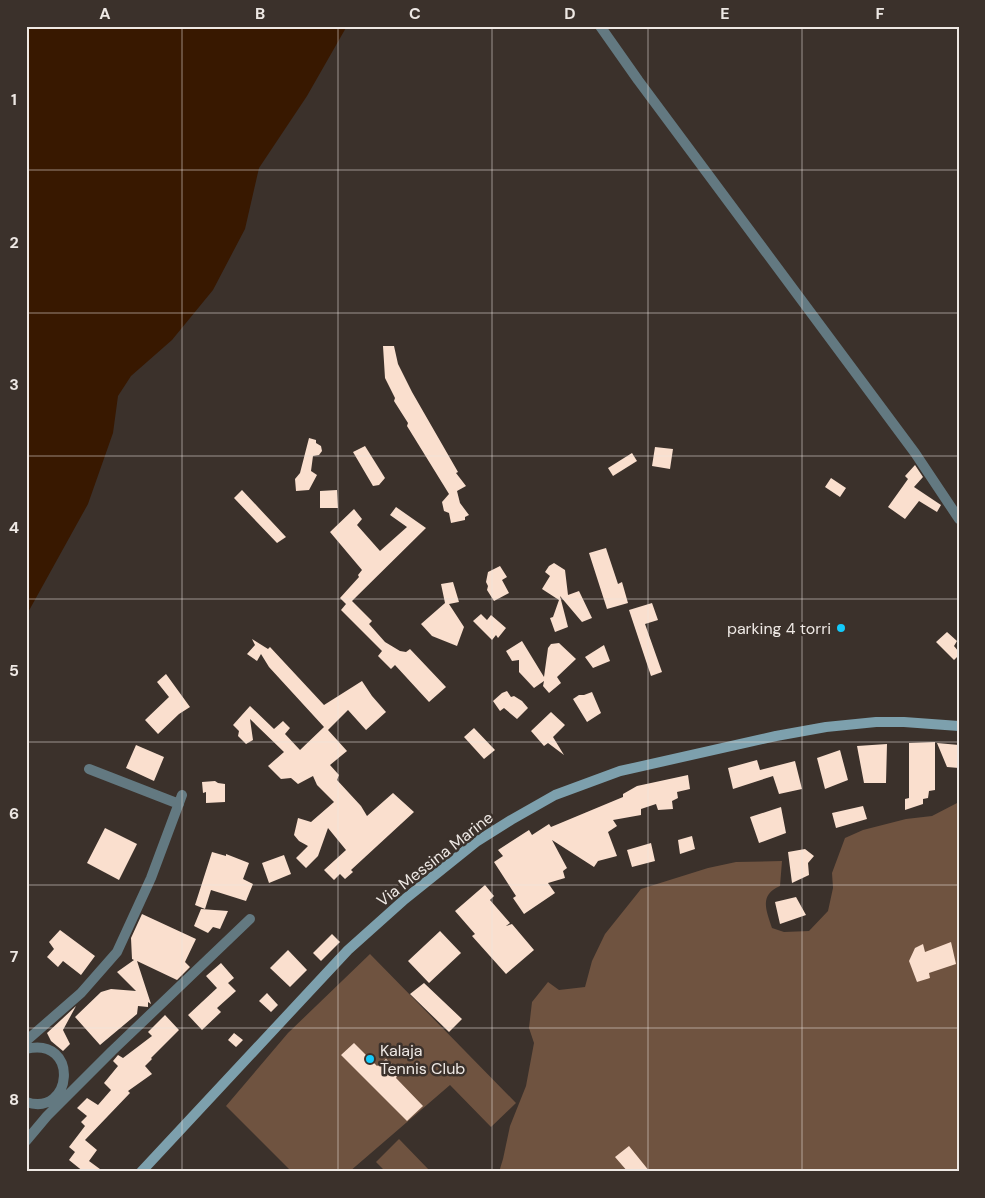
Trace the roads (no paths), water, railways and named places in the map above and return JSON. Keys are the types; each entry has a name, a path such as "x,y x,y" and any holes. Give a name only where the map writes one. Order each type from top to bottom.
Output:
{"main road":[{"name":"Via Messina Marine","path":"141,1172 348,950 405,899 476,842 510,820 555,795 620,771 776,736 826,727 876,722 959,726"}],"street":[{"path":"600,26 915,453 959,519"},
{"path":"30,1103 44,1103 53,1099 60,1092 64,1083 65,1073 62,1063 56,1054 46,1048 30,1043 81,993 118,952 151,878 181,800 89,769"},
{"path":"26,1141 43,1121 112,1051 250,919"},
{"path":"65,1073 80,1084"},
{"path":"30,1103 43,1121"}],"place":[{"name":"parking 4 torri","path":"841,628"},
{"name":"Kalaja Tennis Club","path":"370,1059"}]}
